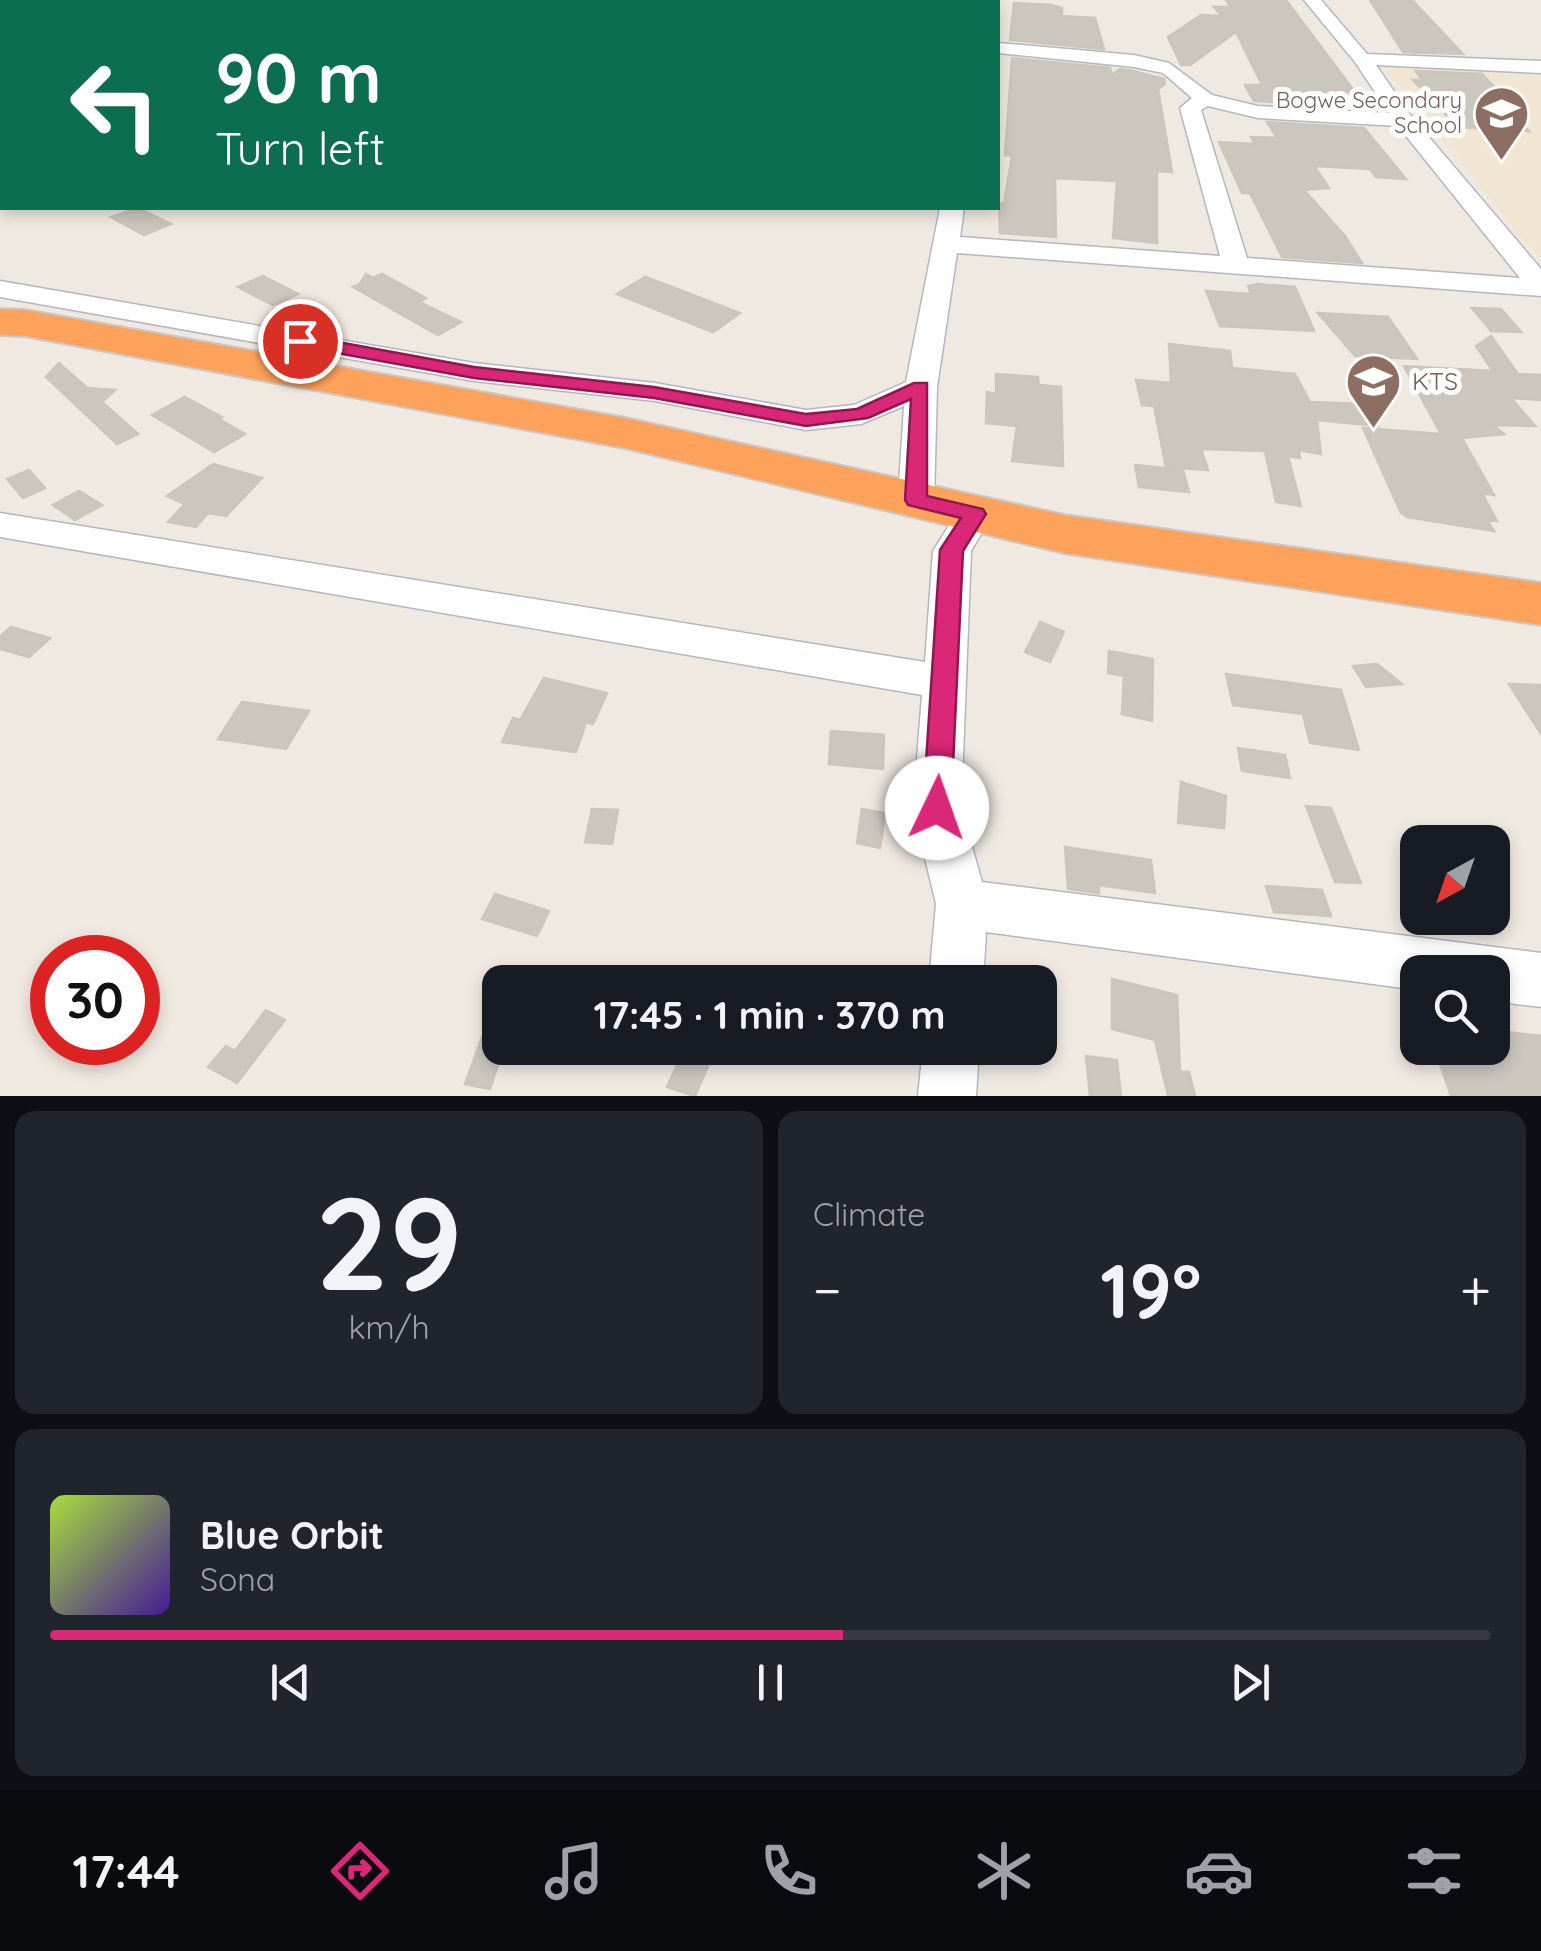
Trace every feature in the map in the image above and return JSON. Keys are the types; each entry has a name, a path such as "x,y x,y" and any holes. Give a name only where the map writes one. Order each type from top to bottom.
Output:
{"highway":[{"path":"0,322 24,322 625,433 1064,534 1541,604"}],"street":[{"path":"1312,0 1541,287"},
{"path":"1000,48 1098,56 1169,69 1205,99 1258,112 1404,120"},
{"path":"1362,60 1541,66"},
{"path":"1205,99 1190,108 1236,265"},
{"path":"916,500 921,387 952,210"},
{"path":"946,244 1541,287"},
{"path":"0,289 474,372 654,392 806,420 861,414 921,387"},
{"path":"957,965 962,904 937,808 952,550 975,514"},
{"path":"0,525 944,682"},
{"path":"962,904 1400,961"},
{"path":"1510,976 1541,980"},
{"path":"947,1096 950,1065"}],"shaded area":[{"name":"Bogwe Secondary School","path":"1381,65 1541,70 1541,254 1536,255"}],"building":[{"path":"1226,0 1286,0 1367,108 1254,101 1245,85 1262,85 1236,32 1190,65 1181,65 1168,37 1201,15 1222,16 1214,7 1231,7"},
{"path":"1370,0 1412,0 1463,54 1403,52"},
{"path":"1014,3 1051,5 1062,8 1062,16 1095,18 1104,49 1010,40"},
{"path":"1012,58 1110,68 1112,75 1120,69 1164,79 1165,84 1158,89 1172,172 1157,171 1157,243 1113,238 1117,181 1055,178 1056,237 1000,233 1000,203 1004,204 1012,156 1005,155"},
{"path":"1416,71 1482,74 1498,91 1486,90 1529,131 1458,127 1413,80 1422,80"},
{"path":"1267,122 1364,128 1406,179 1376,177 1370,169 1314,166 1329,188 1304,190 1345,236 1362,263 1282,257 1250,193 1242,193 1219,142 1255,144 1251,137 1277,138"},
{"path":"142,210 171,224 144,235 111,217"},
{"path":"366,274 373,278 382,274 426,298 419,302 461,322 438,335 353,287"},
{"path":"263,276 298,294 273,305 238,287"},
{"path":"645,277 740,313 713,332 617,294"},
{"path":"1248,286 1295,287 1314,331 1220,326 1206,291 1251,294"},
{"path":"1472,308 1501,309 1521,332 1491,331"},
{"path":"1318,313 1388,317 1417,359 1355,356"},
{"path":"1491,336 1518,374 1541,375 1541,400 1511,398 1535,426 1493,425 1504,434 1462,438 1494,495 1482,493 1497,521 1487,520 1494,531 1407,517 1401,513 1363,428 1441,434 1404,366 1493,371 1476,346"},
{"path":"1169,344 1230,351 1232,368 1295,374 1310,402 1364,404 1378,426 1317,420 1321,454 1299,450 1300,458 1288,456 1301,506 1276,502 1265,451 1201,449 1208,470 1166,467 1154,406 1142,405 1136,380 1171,383"},
{"path":"59,363 87,388 115,390 102,402 138,434 117,444 46,377"},
{"path":"996,374 1038,377 1039,385 1061,387 1063,466 1012,461 1017,426 986,423 987,392 996,394"},
{"path":"185,397 245,434 214,452 152,415"},
{"path":"213,464 262,478 226,516 208,513 196,527 168,522 185,504 167,496"},
{"path":"1135,465 1183,470 1189,492 1139,487"},
{"path":"29,470 45,488 23,498 7,479"},
{"path":"79,491 102,505 75,520 53,505"},
{"path":"1040,622 1064,632 1050,662 1025,652"},
{"path":"11,627 50,638 29,657 0,649 0,637"},
{"path":"1109,651 1153,659 1152,721 1122,714 1124,676 1108,673"},
{"path":"1377,664 1402,684 1366,687 1353,666"},
{"path":"1226,674 1341,690 1359,750 1310,743 1303,714 1233,705"},
{"path":"544,678 607,693 593,724 586,722 576,752 502,742 513,718 520,720"},
{"path":"1509,684 1541,685 1541,734"},
{"path":"242,702 309,711 286,749 218,739"},
{"path":"831,731 884,735 883,769 829,764"},
{"path":"1238,748 1285,755 1290,778 1242,771"},
{"path":"1181,782 1226,796 1224,828 1178,823"},
{"path":"1306,806 1331,808 1361,883 1335,882"},
{"path":"592,809 618,810 612,844 585,842"},
{"path":"862,809 885,813 880,848 857,843"},
{"path":"1065,847 1151,860 1155,893 1099,885 1099,893 1068,889"},
{"path":"1266,886 1322,890 1331,916 1274,912"},
{"path":"495,894 549,911 537,936 482,919"},
{"path":"1112,979 1177,995 1180,1072 1189,1072 1195,1096 1168,1096 1155,1040 1112,1029"},
{"path":"266,1010 285,1020 237,1083 208,1067 226,1046 235,1051"},
{"path":"1510,1032 1541,1036 1541,1096 1451,1096 1440,1065 1510,1065"},
{"path":"482,1037 482,1065 498,1065 490,1089 465,1084"},
{"path":"1086,1056 1117,1060 1121,1096 1090,1096"},
{"path":"677,1065 709,1065 695,1096 667,1087"}],"place":[{"name":"Bogwe Secondary School","path":"1501,162"},
{"name":"KTS","path":"1373,430"}],"route":[{"path":"300,341 474,372 654,392 806,420 861,414 921,387 916,500 975,514 952,550 937,808"}]}
